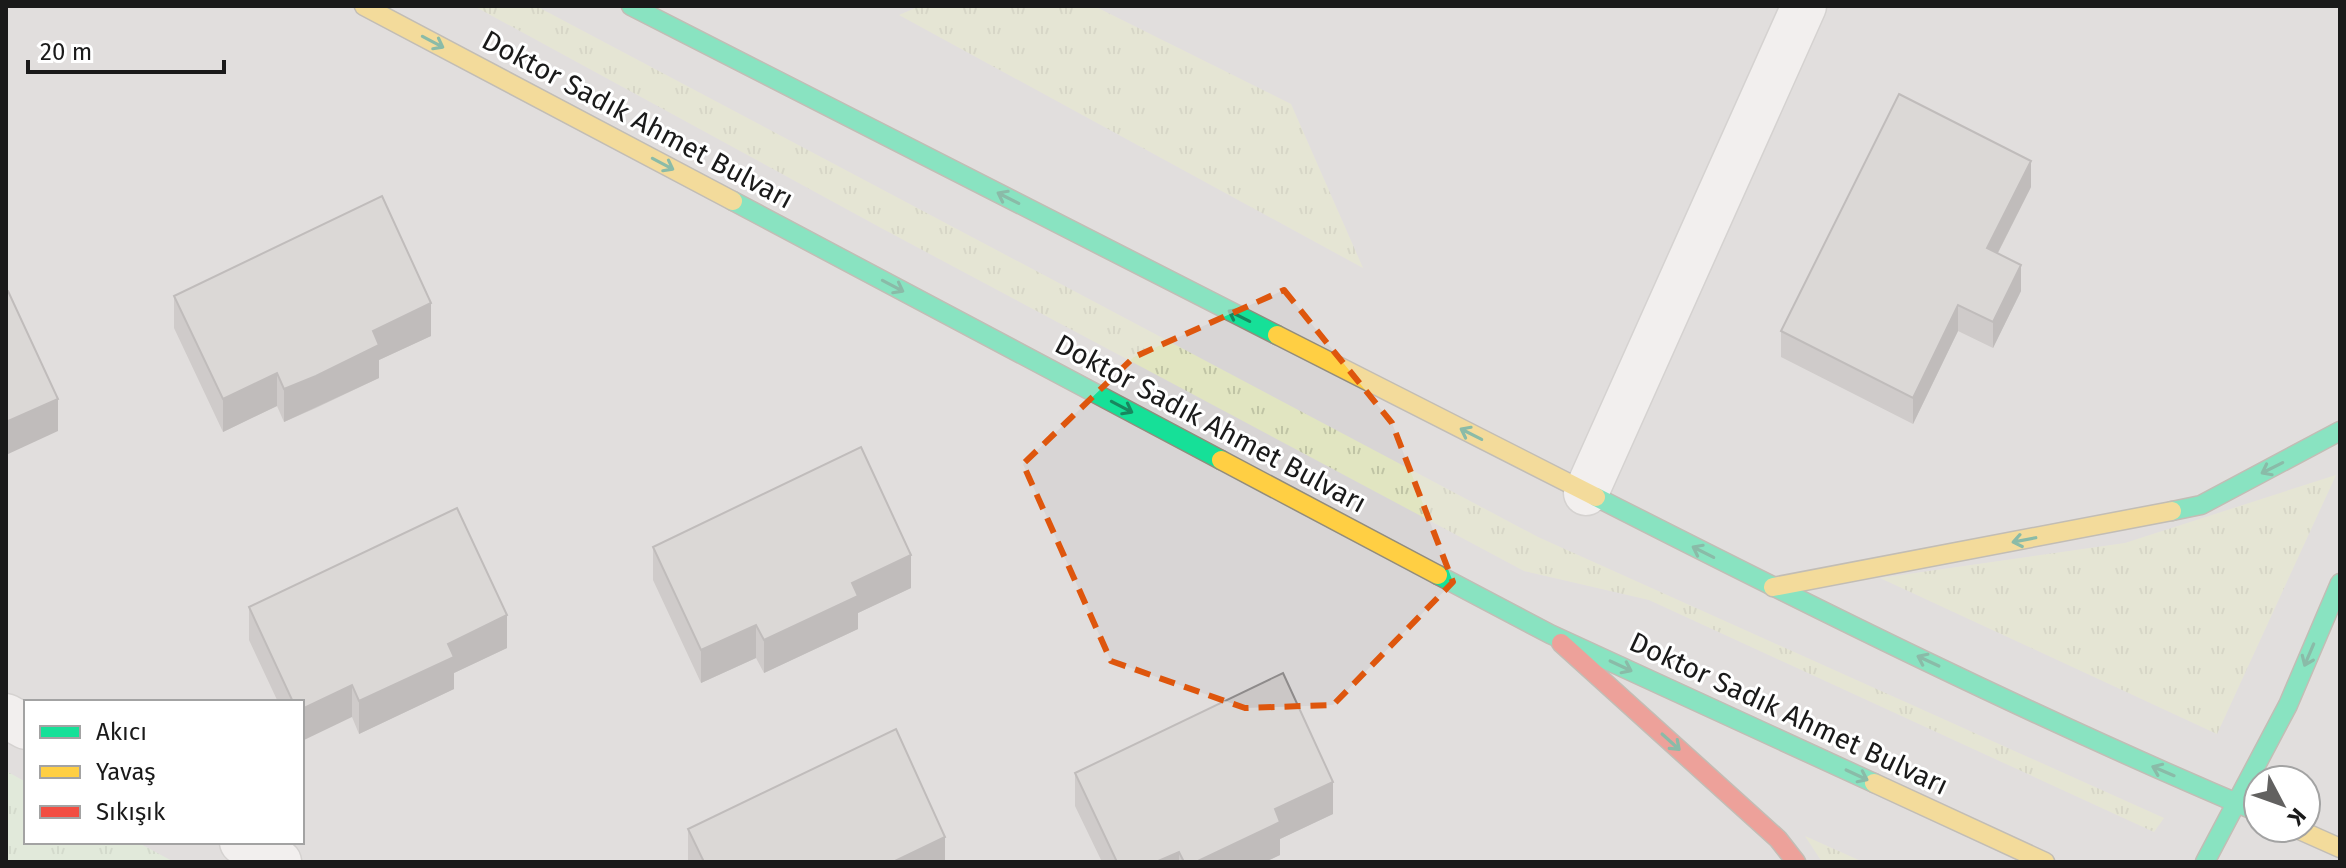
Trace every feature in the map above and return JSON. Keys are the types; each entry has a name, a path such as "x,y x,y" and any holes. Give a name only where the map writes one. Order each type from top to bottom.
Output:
{"main road":[{"name":"Doktor Sadık Ahmet Bulvarı","path":"364,6 1550,634 2045,862"},
{"path":"631,6 1773,587 2145,764 2242,805"},
{"path":"1773,587 2201,505 2340,431"},
{"path":"2205,862 2288,705 2340,583"},
{"path":"1550,634 1778,839 1796,862"},
{"path":"2333,862 2340,848"}],"street":[{"path":"1586,493 1804,6"},
{"path":"6,716 24,726"},
{"path":"246,844 279,862"}],"highlighted area":[{"path":"1284,290 1392,423 1453,582 1333,705 1245,708 1111,661 1023,464 1134,357"}],"shaded area":[{"path":"6,6 2340,6 2340,862 6,862"}],"green space":[{"path":"474,6 536,6 1538,537 2164,818 2154,832 1649,600 1524,571 883,229"},
{"path":"920,6 1094,6 1291,104 1363,268 899,15"},
{"path":"2336,475 2217,734 1880,578 2125,543"},
{"path":"6,771 24,781 24,844 141,844 174,862 6,862"},
{"path":"1805,836 1863,862 1822,862"}],"building":[{"path":"1899,94 2031,161 1987,248 2021,265 1993,322 1958,305 1913,398 1781,331"},
{"path":"382,196 431,303 373,331 379,345 316,376 284,389 277,373 223,399 174,296"},
{"path":"6,291 58,399 6,422"},
{"path":"861,447 911,555 852,583 858,596 764,640 756,625 701,650 653,547"},
{"path":"457,508 507,615 448,644 454,657 359,701 352,685 304,708 304,700 292,700 249,607"},
{"path":"1283,673 1333,782 1275,809 1280,822 1196,862 1184,862 1179,852 1156,862 1117,862 1075,773"},
{"path":"896,729 945,837 893,862 704,862 688,829"}],"traffic: fast":[{"path":"631,6 1277,335"},
{"path":"733,201 1221,460"},
{"path":"2172,511 2201,505 2340,431"},
{"path":"1596,497 1924,660 2242,805"},
{"path":"1438,575 1550,634 1874,783"},
{"path":"2205,862 2288,705 2340,583"}],"traffic: slow":[{"path":"364,6 733,201"},
{"path":"1277,335 1596,497"},
{"path":"1221,460 1438,575"},
{"path":"1773,587 2172,511"},
{"path":"1874,783 2045,862"},
{"path":"2322,840 2340,848"}],"traffic: jam":[{"path":"1561,643 1778,839 1796,862"}]}
